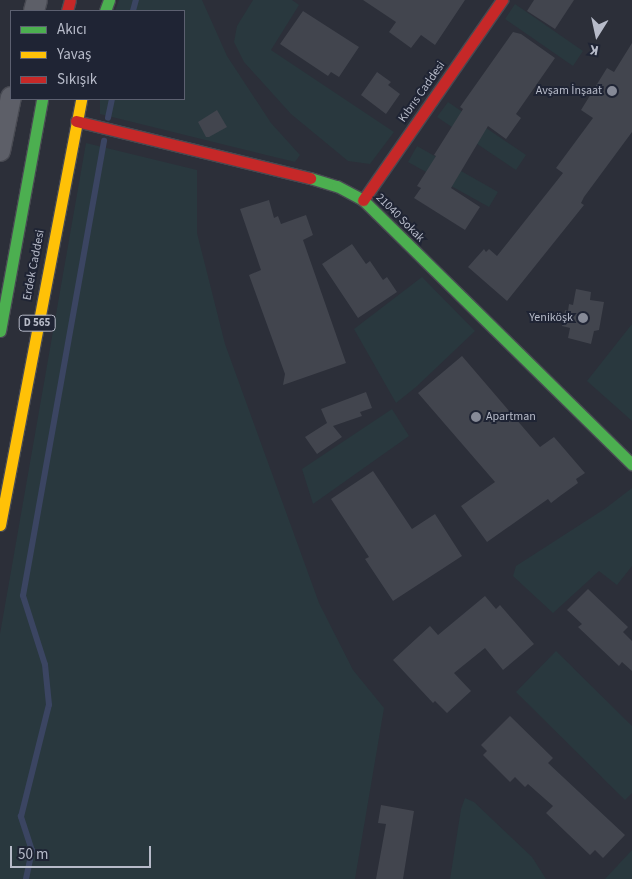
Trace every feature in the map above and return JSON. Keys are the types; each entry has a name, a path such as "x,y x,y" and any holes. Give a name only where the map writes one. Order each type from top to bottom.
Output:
{"main road":[{"name":"Kıbrıs Caddesi","path":"363,200 502,0"},
{"name":"Erdek Caddesi","path":"0,330 42,100"},
{"name":"Erdek Caddesi","path":"0,525 81,100"},
{"name":"21040 Sokak","path":"76,120 311,178 337,186 363,200 632,464"}],"street":[{"path":"0,151 3,120 10,100"}],"shaded area":[{"path":"119,0 202,0 227,56 271,123 300,155 295,162 100,114 100,100 185,100 185,10 115,10"},
{"path":"253,0 292,0 299,5 271,50 394,132 370,164 348,161 291,114 244,62 234,42 237,26"},
{"path":"515,4 583,51 573,66 505,19"},
{"path":"448,102 526,155 516,170 437,117"},
{"path":"86,143 197,170 197,233 225,344 319,603 353,670 384,708 355,879 0,879 0,634"},
{"path":"417,146 498,192 489,207 408,162"},
{"path":"422,277 475,331 416,387 396,403 354,329"},
{"path":"632,324 632,421 587,381"},
{"path":"392,409 409,436 313,504 302,469"},
{"path":"632,488 632,566 617,585 599,571 553,613 513,576 516,566 606,508"},
{"path":"556,651 632,726 632,793 625,800 516,692"},
{"path":"465,798 474,802 532,857 546,879 450,879 461,809"},
{"path":"632,850 632,879 605,879"}],"building":[{"path":"363,0 465,0 435,45 421,35 411,48 389,32 396,22"},
{"path":"534,0 574,0 555,29 527,11"},
{"path":"303,11 359,47 339,77 331,72 328,76 280,44"},
{"path":"513,32 521,34 555,58 516,114 521,118 506,139 488,126 451,188 480,207 465,230 414,198 421,188 417,186 436,156 434,155 463,109 460,107"},
{"path":"632,43 632,132 584,197 581,203 584,205 507,301 468,267 484,249 486,252 489,249 497,256 563,173 556,168 593,118 581,110 607,68 614,72"},
{"path":"377,72 391,82 388,85 400,94 386,114 361,95"},
{"path":"217,110 227,127 206,137 198,122"},
{"path":"269,200 274,218 278,216 281,224 306,215 313,235 303,240 346,363 283,385 285,374 249,275 261,270 240,209"},
{"path":"352,244 366,264 370,261 383,280 387,277 397,292 358,318 322,264"},
{"name":"Yeniköşk","path":"576,289 591,292 590,300 604,302 599,330 594,331 591,344 568,338 570,328 562,326 565,310 568,311 569,304 573,305"},
{"path":"462,356 540,447 554,437 585,473 576,479 578,483 551,503 548,499 487,542 461,506 495,482 418,393"},
{"path":"366,392 372,408 360,412 362,416 333,426 342,437 317,454 305,437 327,423 321,409"},
{"path":"373,471 412,529 435,514 462,556 393,601 365,559 369,557 331,499"},
{"path":"588,589 628,627 623,632 632,641 632,671 622,662 619,666 578,627 582,624 567,610"},
{"path":"485,596 496,609 500,605 534,644 503,670 485,648 454,673 471,691 447,713 435,701 433,703 393,660 430,626 438,635"},
{"path":"510,716 553,758 548,763 625,835 603,858 595,850 590,855 546,813 553,806 528,784 525,787 515,777 510,782 483,755 487,751 481,745"},
{"path":"381,805 414,811 403,879 376,879 386,824 378,823"}],"waterway":[{"path":"133,10 136,0"},
{"path":"108,118 112,100"},
{"path":"26,879 32,851 21,817 49,705 45,665 23,596 104,141"}],"traffic: fast":[{"path":"105,10 109,0"},
{"path":"0,331 42,100"},
{"path":"310,178 337,186 363,200 632,464"}],"traffic: slow":[{"path":"0,525 81,100"}],"traffic: jam":[{"path":"67,10 70,0"},
{"path":"363,200 502,0"},
{"path":"76,121 310,178"}],"place":[{"name":"Avşam İnşaat","path":"612,91"},
{"name":"Yeniköşk","path":"583,318"},
{"name":"Apartman","path":"476,417"}]}
